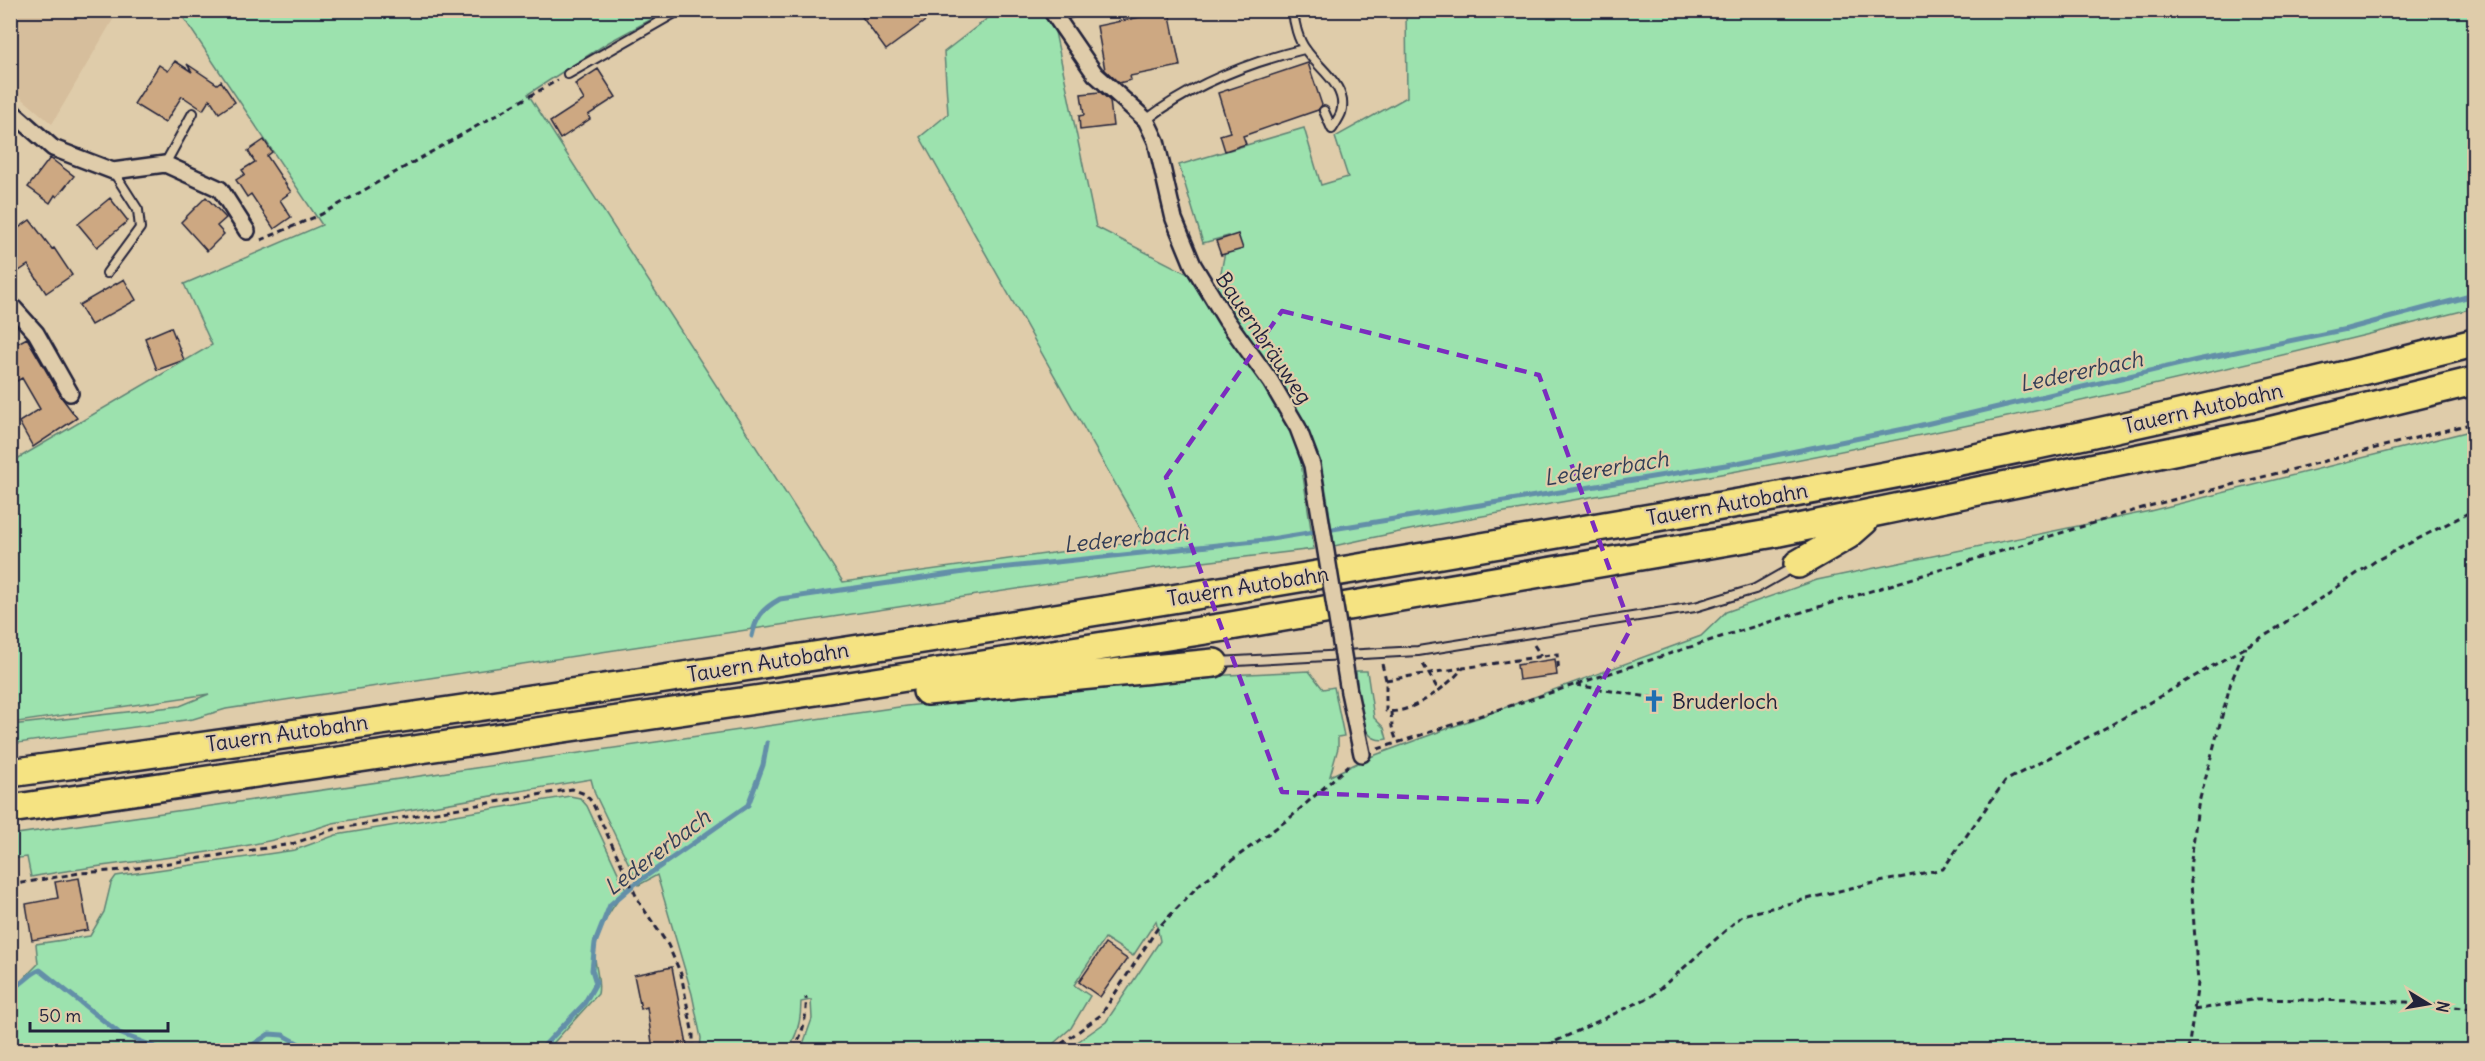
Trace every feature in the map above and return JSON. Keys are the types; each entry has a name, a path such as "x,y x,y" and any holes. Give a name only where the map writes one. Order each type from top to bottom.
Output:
{"highway":[{"name":"Tauern Autobahn","path":"15,771 843,651 1220,591 1765,499 1956,462 2243,400 2475,343"},
{"name":"Tauern Autobahn","path":"16,809 830,689 1225,627 1769,534 2256,434 2475,381"},
{"path":"1798,564 1848,535 1872,514"},
{"path":"830,689 905,693 1214,663"}],"street":[{"name":"Bauernbräuweg","path":"1053,14 1095,74 1146,120 1156,141 1174,219 1193,265 1227,321 1272,382 1298,428 1311,465 1349,692 1362,754"},
{"path":"10,110 52,148 113,171 165,164 220,189 248,231"},
{"path":"10,304 36,333 70,393"}],"lane":[{"path":"568,74 680,10"},
{"name":"Bauernbräuweg","path":"1053,14 1080,10"},
{"path":"1293,10 1294,21 1304,49 1336,84 1341,97 1342,111 1332,129 1324,111"},
{"path":"1146,120 1171,101 1209,82 1259,60 1304,49"},
{"path":"165,164 193,113"},
{"path":"107,273 140,228 138,210 113,171"},
{"path":"1214,663 1418,651 1695,607 1755,589 1798,564"}],"path":[{"path":"248,231 259,241 322,214 568,74"},
{"path":"1053,1050 1101,1015 1157,929 1201,883 1291,817 1362,754 1574,684 2149,506 2475,423"},
{"path":"1537,1050 1652,996 1743,915 1855,887 1943,869 2005,781 2109,726 2246,647 2377,560 2475,510"},
{"path":"2188,1050 2198,983 2190,868 2198,806 2231,682 2246,647"},
{"path":"1418,651 1419,658 1438,691"},
{"path":"1379,653 1386,680 1386,711 1391,712 1417,704 1449,684 1463,668"},
{"path":"1386,680 1557,654 1559,672"},
{"path":"1574,684 1654,698"},
{"path":"1391,712 1392,727 1397,742"},
{"path":"10,885 80,873 124,870 292,844 334,829 572,789 585,794 592,802 639,902 668,945 681,974 693,1035 693,1050"},
{"path":"794,1050 803,1033 807,1016 807,997"},
{"path":"2194,1010 2257,999 2406,1002 2475,1009"}],"highlighted area":[{"path":"1282,311 1539,375 1631,628 1537,802 1282,792 1166,477"}],"shaded area":[{"path":"18,11 118,11 52,124 11,89 11,28"}],"green space":[{"path":"179,11 667,11 609,42 528,94 843,582 1147,540 920,137 948,114 944,52 997,11 1043,11 1054,27 1096,227 1194,277 1231,342 1285,416 1300,456 1314,549 1161,567 226,709 193,719 11,744 11,725 180,706 209,694 11,723 10,463 212,345 184,284 322,225"},
{"path":"1406,11 2474,11 2474,308 2203,374 1931,433 1334,546 1325,487 1316,452 1284,390 1217,293 1228,236 1203,243 1179,165 1304,128 1321,185 1348,177 1335,137 1407,97"},
{"path":"2474,430 2474,1050 1066,1050 1106,1022 1160,941 1156,921 1133,956 1105,938 1074,985 1090,996 1071,1028 1046,1050 801,1050 812,1019 811,1000 801,1002 798,1027 787,1050 700,1050 701,1038 692,994 657,875 639,885 595,794 591,779 333,823 259,843 221,850 31,877 27,857 11,859 10,835 906,706 1207,676 1309,671 1323,689 1334,687 1344,736 1338,737 1338,748 1330,776 1370,757 1701,636 1726,612 1817,580 2150,511"},
{"path":"1356,671 1367,671 1374,718 1384,728 1387,739 1377,739 1369,735 1364,726"},
{"path":"570,796 580,798 587,806 626,890 610,912 598,938 595,956 598,994 547,1050 11,1050 11,988 15,987 38,964 36,944 90,936 104,912 111,883 116,876 295,850 336,835"}],"building":[{"path":"857,10 940,10 886,50"},
{"path":"1169,11 1180,66 1130,76 1131,80 1119,83 1105,70 1097,26"},
{"path":"175,61 192,72 187,64 217,84 221,81 235,102 219,113 210,99 203,110 182,96 165,123 134,104 159,65 168,71"},
{"path":"1308,63 1322,105 1318,110 1243,136 1246,144 1225,151 1220,135 1230,132 1218,93"},
{"path":"598,69 616,97 588,115 590,119 560,139 550,122 584,100 575,84"},
{"path":"1100,92 1110,101 1113,126 1080,130 1079,116 1084,115 1081,94"},
{"path":"264,140 272,152 267,156 291,192 280,200 291,217 274,229 251,194 247,197 236,180 245,174 242,170 255,162 248,151"},
{"path":"50,158 74,176 50,203 28,187"},
{"path":"206,197 226,218 217,226 224,234 207,251 181,222"},
{"path":"110,198 128,221 97,247 78,224"},
{"path":"30,220 52,249 54,248 72,275 46,293 28,265 10,277 10,234"},
{"path":"1238,234 1243,249 1221,255 1216,241"},
{"path":"124,279 136,300 91,325 79,305"},
{"path":"171,327 184,360 157,370 145,338"},
{"path":"27,338 62,398 77,418 33,447 19,422 40,409 22,378 10,385 10,347"},
{"path":"1555,659 1557,675 1519,680 1517,665"},
{"path":"79,878 88,930 32,940 26,904 58,898 55,882"},
{"path":"1105,944 1127,959 1100,997 1079,982"},
{"path":"672,967 688,1050 653,1050 647,1007 641,1009 634,975"}],"waterway":[{"name":"Ledererbach","path":"752,636 761,614 780,599 971,571 1265,540 1732,464 1909,428 2197,360 2347,329 2474,295"},
{"name":"Ledererbach","path":"540,1050 584,1004 596,983 592,970 595,943 610,905 632,886 748,805 763,765 767,743"},
{"name":"Ledererbach","path":"10,987 40,970 119,1033 163,1050"},
{"name":"Ledererbach","path":"245,1050 269,1034 283,1035 310,1050"},
{"name":"Ledererbach","path":"358,1050 377,1050"}],"place":[{"name":"Bruderloch","path":"1654,701"}]}
